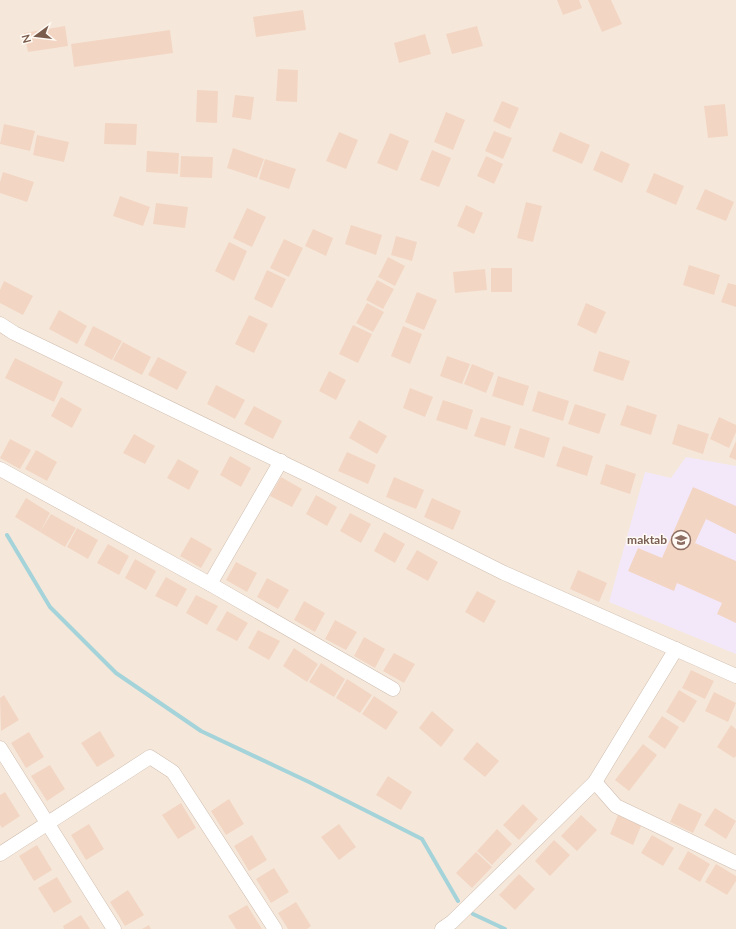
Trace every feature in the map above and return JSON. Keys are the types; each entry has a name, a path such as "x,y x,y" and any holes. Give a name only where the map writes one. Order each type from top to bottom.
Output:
{"street":[{"path":"0,324 14,333 281,461 504,574 736,676"},
{"path":"210,584 281,461"},
{"path":"0,469 210,584 393,689"},
{"path":"442,929 452,922 595,782 676,649"},
{"path":"0,748 114,929"},
{"path":"0,854 49,824 150,757 173,772 275,929"},
{"path":"595,782 616,806 736,863"}],"shaded area":[{"path":"0,0 736,0 736,929 0,929"},
{"name":"maktab","path":"686,457 736,466 736,654 609,602 645,472 671,478"}],"building":[{"path":"557,0 579,0 582,8 563,15"},
{"path":"588,0 611,0 622,24 602,32"},
{"path":"303,10 306,30 256,37 253,17"},
{"path":"65,26 68,46 28,52 24,33"},
{"path":"477,26 483,46 452,54 446,34"},
{"path":"170,30 173,53 74,67 71,44"},
{"path":"425,34 431,54 399,63 394,43"},
{"path":"278,69 298,70 297,102 276,101"},
{"path":"197,90 218,91 217,123 196,122"},
{"path":"235,95 254,97 251,120 232,117"},
{"path":"502,101 519,108 510,129 493,121"},
{"path":"725,104 728,136 708,138 704,106"},
{"path":"446,112 465,120 453,150 434,142"},
{"path":"105,123 137,124 136,145 104,144"},
{"path":"4,124 35,131 30,151 0,144"},
{"path":"494,131 512,138 503,159 485,151"},
{"path":"339,132 358,140 346,169 326,161"},
{"path":"560,132 590,145 582,164 552,151"},
{"path":"390,133 409,141 397,171 377,163"},
{"path":"37,135 69,142 64,162 33,155"},
{"path":"233,148 264,159 257,178 227,168"},
{"path":"432,150 451,158 439,187 420,180"},
{"path":"147,151 179,153 178,174 146,172"},
{"path":"601,151 630,164 622,183 593,170"},
{"path":"181,156 213,157 212,178 180,177"},
{"path":"486,156 503,164 494,184 477,176"},
{"path":"265,159 296,169 289,189 259,179"},
{"path":"3,172 34,182 27,202 0,193 0,182"},
{"path":"654,173 684,186 676,205 646,192"},
{"path":"705,189 734,202 726,221 696,209"},
{"path":"120,196 150,207 143,226 113,216"},
{"path":"526,202 542,206 533,242 517,238"},
{"path":"156,203 188,207 185,228 153,224"},
{"path":"466,205 483,213 474,234 457,226"},
{"path":"247,208 266,217 252,247 233,238"},
{"path":"351,225 382,235 376,255 345,244"},
{"path":"313,229 333,238 326,256 305,246"},
{"path":"396,236 417,242 412,261 391,255"},
{"path":"284,239 303,248 289,277 270,268"},
{"path":"229,242 247,251 234,281 215,271"},
{"path":"388,257 405,266 395,286 378,277"},
{"path":"689,265 720,275 714,295 683,285"},
{"path":"491,268 512,268 512,292 491,292"},
{"path":"485,269 487,290 455,293 453,272"},
{"path":"267,270 286,279 272,308 254,299"},
{"path":"377,280 394,289 383,309 366,300"},
{"path":"4,281 33,296 23,315 0,303 0,290"},
{"path":"728,283 736,285 736,307 721,302"},
{"path":"417,292 437,300 424,330 405,322"},
{"path":"367,303 384,312 373,332 356,323"},
{"path":"586,303 606,312 596,334 577,325"},
{"path":"59,310 87,326 77,344 49,329"},
{"path":"249,315 268,324 254,353 235,344"},
{"path":"353,325 372,334 358,363 339,354"},
{"path":"93,326 122,341 112,360 84,345"},
{"path":"403,326 422,334 410,364 391,356"},
{"path":"123,342 151,357 142,375 113,360"},
{"path":"599,351 630,361 623,381 593,371"},
{"path":"447,356 470,364 462,384 440,376"},
{"path":"158,357 187,372 177,390 148,375"},
{"path":"15,358 63,382 54,402 5,378"},
{"path":"472,364 494,373 486,393 464,384"},
{"path":"329,371 346,380 336,400 319,391"},
{"path":"498,376 529,386 523,406 492,396"},
{"path":"216,385 245,400 235,419 207,404"},
{"path":"410,388 433,397 425,417 403,408"},
{"path":"538,391 569,401 563,421 532,411"},
{"path":"61,397 82,409 72,428 51,416"},
{"path":"443,400 473,410 467,430 436,420"},
{"path":"575,404 606,414 599,434 568,424"},
{"path":"627,405 657,415 651,435 620,425"},
{"path":"254,406 282,421 273,439 244,424"},
{"path":"481,417 511,426 505,446 474,436"},
{"path":"719,417 736,425 736,432 729,448 710,439"},
{"path":"359,420 387,436 377,454 349,438"},
{"path":"678,424 709,434 703,454 672,444"},
{"path":"520,428 550,438 544,458 514,448"},
{"path":"134,434 155,446 145,464 123,453"},
{"path":"10,439 31,450 20,469 0,458"},
{"path":"736,441 736,460 729,457"},
{"path":"563,446 593,456 587,476 556,466"},
{"path":"36,450 57,462 47,481 25,469"},
{"path":"347,452 376,465 368,484 338,471"},
{"path":"230,456 251,468 241,487 220,475"},
{"path":"178,459 199,471 189,490 167,478"},
{"path":"606,464 636,474 630,494 600,484"},
{"path":"281,477 302,489 292,507 270,496"},
{"path":"394,477 424,490 416,509 386,497"},
{"path":"693,487 736,506 736,534 706,519 695,543 736,561 736,623 717,614 722,603 677,583 674,591 628,571 638,548 662,558"},
{"path":"316,495 337,507 327,526 306,514"},
{"path":"26,498 50,513 40,532 15,517"},
{"path":"432,498 461,511 453,530 424,517"},
{"path":"350,513 371,524 361,543 340,531"},
{"path":"51,514 76,528 65,547 40,532"},
{"path":"77,528 98,540 88,559 67,547"},
{"path":"384,532 405,544 395,563 374,551"},
{"path":"191,537 212,549 201,568 180,556"},
{"path":"108,544 129,556 119,575 97,563"},
{"path":"417,550 438,562 428,581 406,569"},
{"path":"135,559 156,571 146,590 125,578"},
{"path":"236,562 257,573 247,592 226,580"},
{"path":"578,570 607,583 599,602 570,589"},
{"path":"166,577 187,589 177,607 155,596"},
{"path":"267,578 289,590 278,609 257,597"},
{"path":"477,591 496,601 484,623 465,612"},
{"path":"196,595 218,606 207,625 186,613"},
{"path":"304,601 325,613 315,632 294,620"},
{"path":"227,611 248,623 237,641 216,630"},
{"path":"335,620 357,632 346,650 325,639"},
{"path":"258,630 280,641 269,660 248,648"},
{"path":"364,637 385,649 375,668 354,656"},
{"path":"294,648 318,664 307,682 283,666"},
{"path":"394,653 415,664 404,683 383,671"},
{"path":"321,663 345,679 334,697 309,682"},
{"path":"691,670 714,681 705,699 682,688"},
{"path":"347,679 372,695 360,713 336,698"},
{"path":"679,690 697,701 684,723 666,712"},
{"path":"714,692 736,703 728,722 705,711"},
{"path":"4,695 19,720 1,731 0,698"},
{"path":"374,696 398,712 386,730 362,714"},
{"path":"432,711 454,730 441,747 419,728"},
{"path":"662,716 679,727 665,749 648,737"},
{"path":"731,725 736,729 736,756 734,758 717,747"},
{"path":"100,731 115,756 97,767 81,743"},
{"path":"29,732 44,757 26,768 11,743"},
{"path":"477,742 499,761 485,777 463,759"},
{"path":"643,744 657,755 629,791 615,780"},
{"path":"50,765 65,789 47,801 31,776"},
{"path":"388,776 412,792 401,810 376,795"},
{"path":"5,792 20,816 2,828 0,825 0,795"},
{"path":"229,799 244,824 226,835 211,811"},
{"path":"181,803 196,828 178,839 162,815"},
{"path":"679,803 702,814 693,833 670,822"},
{"path":"523,804 538,819 519,840 503,825"},
{"path":"715,808 736,821 726,839 704,825"},
{"path":"581,815 597,830 577,851 561,836"},
{"path":"618,815 641,826 633,845 610,834"},
{"path":"89,824 104,849 86,860 71,835"},
{"path":"339,824 356,847 339,860 321,837"},
{"path":"497,829 512,844 492,865 477,851"},
{"path":"252,835 267,860 249,871 234,846"},
{"path":"652,835 674,848 663,866 641,853"},
{"path":"554,840 570,855 550,876 535,861"},
{"path":"37,845 52,870 34,881 19,856"},
{"path":"688,851 710,864 700,882 678,869"},
{"path":"476,852 492,867 472,888 456,873"},
{"path":"716,864 736,876 736,881 727,895 705,882"},
{"path":"274,868 289,892 271,903 256,879"},
{"path":"519,874 535,889 515,910 499,895"},
{"path":"57,877 72,902 54,913 38,888"},
{"path":"128,890 144,915 125,926 110,902"},
{"path":"296,902 311,926 307,929 288,929 278,913"},
{"path":"247,905 262,929 236,929 228,916"},
{"path":"81,915 90,929 64,929 63,926"},
{"path":"149,925 151,929 142,929"}],"waterway":[{"path":"7,535 50,607 116,673 201,731 309,782 422,839 458,901"},
{"path":"473,914 505,929"}],"place":[{"name":"maktab","path":"681,540"}]}
